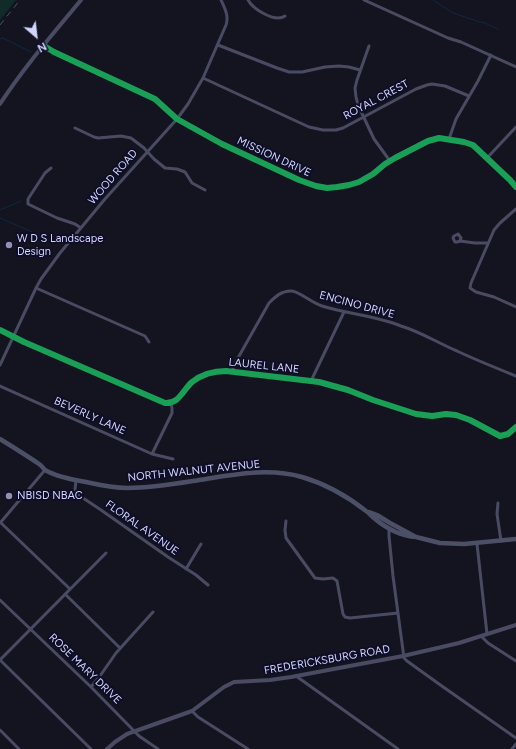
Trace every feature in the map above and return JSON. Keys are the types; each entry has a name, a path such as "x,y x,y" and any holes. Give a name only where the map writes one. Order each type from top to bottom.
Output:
{"main road":[{"name":"NORTH WALNUT AVENUE","path":"0,439 39,464 45,470 76,481 116,488 136,488 154,487 240,473 275,472 318,482 343,495 368,512 375,519 406,536 452,544 477,544 516,539"},
{"name":"NORTH WALNUT AVENUE","path":"368,512 375,514 416,537"}],"street":[{"path":"0,104 12,86 81,0"},
{"name":"WOOD ROAD","path":"0,366 36,288 51,265 105,199 177,119 188,104 203,78 228,20 221,0"},
{"path":"248,0 250,4 260,12 278,18 285,16"},
{"path":"364,0 516,67"},
{"path":"218,45 289,72 302,72 325,67 339,66 360,70"},
{"name":"MISSION DRIVE","path":"44,46 155,99 177,119 222,144 292,177 316,186 332,188 355,183 368,177 390,161 432,139 439,138 473,145 510,180 516,188"},
{"path":"369,46 356,80 355,92 358,105 376,142 390,161"},
{"path":"449,139 456,119 491,55"},
{"name":"ROYAL CREST","path":"203,78 314,129 323,130 336,130 350,125 416,89 427,85 436,84 445,86 469,96"},
{"path":"487,158 516,127"},
{"path":"74,128 98,138 125,136 144,148 165,168 175,168 185,172 192,183 205,190"},
{"path":"51,168 44,173 28,199 28,202 30,205 81,228"},
{"path":"516,209 496,227 470,288 476,292 494,297 516,307"},
{"path":"460,241 488,243"},
{"path":"36,288 145,336 149,342"},
{"name":"ENCINO DRIVE","path":"232,372 237,358 268,303 280,293 288,291 296,292 315,304 404,326 467,356 516,376"},
{"path":"311,381 344,312"},
{"path":"0,330 161,402 171,403 172,413 152,454"},
{"name":"LAUREL LANE","path":"171,403 179,399 189,385 198,378 217,372 232,372 311,381 348,390 416,414 432,416 446,414 456,415 470,420 500,436 508,434 516,427"},
{"name":"BEVERLY LANE","path":"0,386 152,454 173,459"},
{"path":"45,470 0,523 70,589"},
{"name":"FLORAL AVENUE","path":"76,481 75,489 80,496 208,584"},
{"path":"498,503 497,514 501,541"},
{"path":"286,521 286,538 315,578 333,578 337,581 343,614 345,617 350,618 398,613"},
{"path":"390,528 389,536 403,656 407,661 516,738"},
{"path":"186,569 201,544"},
{"path":"477,544 487,634"},
{"path":"91,749 0,660 106,552"},
{"path":"64,594 120,648"},
{"name":"ROSE MARY DRIVE","path":"0,600 91,686 139,736 158,749"},
{"path":"91,686 120,648 153,612"},
{"name":"FREDERICKSBURG ROAD","path":"107,749 120,738 135,731 192,711 224,687 234,682 270,680 296,676 403,656 459,643 516,626"},
{"path":"481,636 488,643 516,661"},
{"path":"296,676 398,749"},
{"path":"192,711 198,717 248,749"},
{"path":"0,730 19,749"},
{"path":"512,749 516,744"}],"green space":[{"path":"0,0 16,0 0,20"}],"waterway":[{"path":"433,0 453,13 485,23 498,29"},
{"path":"0,39 3,38 31,52"},
{"path":"0,210 21,201"},
{"path":"0,218 52,242 65,238"}],"railway":[{"path":"0,25 20,0"}],"cycle path":[{"path":"44,46 155,99 177,119 222,144 299,180 316,186 327,188 359,182 395,158 428,141 439,138 473,145 516,187"},
{"path":"0,330 24,342 165,403 170,403 177,399 189,385 199,377 226,371 319,382 348,390 416,414 432,416 446,414 456,415 470,420 500,436 508,434 516,427"}],"place":[{"name":"W D S Landscape Design","path":"9,245"},
{"name":"NBISD NBAC","path":"9,496"}]}
